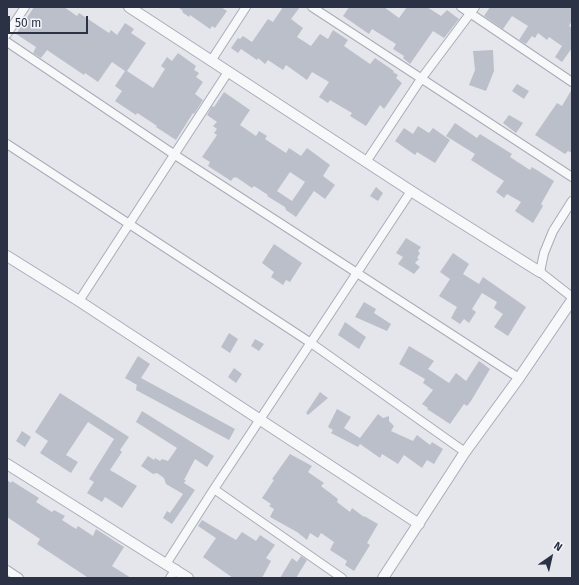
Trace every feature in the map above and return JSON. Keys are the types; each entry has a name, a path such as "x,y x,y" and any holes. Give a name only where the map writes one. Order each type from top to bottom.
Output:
{"street":[{"path":"7,34 25,7"},
{"path":"129,7 366,162 540,272 572,297"},
{"path":"211,61 246,7"},
{"path":"312,7 572,177"},
{"path":"461,7 473,10 572,82"},
{"path":"366,162 421,79 473,10"},
{"path":"7,42 175,155 358,272 519,378"},
{"path":"79,301 228,72"},
{"path":"7,144 311,343 465,452"},
{"path":"166,564 411,191"},
{"path":"540,272 544,253 553,232 572,201"},
{"path":"7,256 79,301 419,524"},
{"path":"383,578 465,452 519,378 572,300"},
{"path":"7,464 166,564 173,574 188,578"},
{"path":"214,489 342,578"},
{"path":"7,570 19,578"}],"building":[{"path":"34,7 64,7 77,16 79,13 109,33 111,30 117,35 125,23 134,29 131,33 146,43 127,71 153,88 165,69 161,66 167,57 172,61 178,53 196,66 194,70 199,73 196,77 203,82 195,94 203,100 176,140 139,114 137,113 136,115 115,101 122,91 115,86 125,71 112,62 98,82 85,73 84,75 47,50 41,58 33,53 36,47 16,34"},
{"path":"178,7 221,7 227,11 215,28 212,26 210,29 190,15 189,17"},
{"path":"283,7 300,7 291,19 303,28 297,37 311,46 320,34 328,39 333,30 348,40 344,46 370,64 375,58 398,75 396,78 402,83 384,109 380,105 366,126 350,116 352,113 330,100 328,103 319,97 329,82 312,72 307,80 286,65 283,70 268,60 265,64 258,58 257,60 241,49 238,53 231,48 238,38 240,39 243,36 252,42 268,19 273,22"},
{"path":"349,7 384,7 399,18 407,7 427,7 441,16 447,10 459,19 444,38 433,31 410,64 403,58 404,56 393,49 396,44 372,29 369,34 343,16"},
{"path":"490,7 572,7 572,21 569,26 572,28 572,48 562,62 555,57 562,46 549,37 547,40 538,33 535,38 532,36 526,44 519,40 528,26 512,16 503,29 484,16"},
{"path":"493,50 494,71 486,91 469,85 475,70 473,51"},
{"path":"517,84 529,91 524,99 512,91"},
{"path":"572,89 572,153 568,151 565,154 535,135 557,103 562,106"},
{"path":"224,92 250,110 240,125 256,136 259,131 267,136 265,139 286,153 289,148 301,156 307,148 330,165 323,176 335,185 325,199 314,191 296,217 286,210 285,207 254,186 252,188 236,177 234,177 231,181 208,166 210,162 202,157 217,135 214,133 217,129 213,126 217,122 207,115 212,106 214,107","holes":["290,172 305,182 292,201 277,191"]},
{"path":"509,115 523,123 516,133 503,123"},
{"path":"455,123 477,138 480,134 512,154 510,157 530,170 532,167 554,181 541,204 543,206 533,223 515,211 521,202 507,194 504,198 496,192 504,181 471,160 475,154 446,136"},
{"path":"418,126 429,133 433,128 450,140 435,163 417,152 415,155 395,141 404,128 413,134"},
{"path":"376,187 383,193 378,201 370,196"},
{"path":"406,238 421,247 418,251 420,253 417,258 419,259 415,263 420,267 414,274 398,264 403,257 396,253"},
{"path":"274,244 302,263 290,282 286,280 283,285 271,277 274,272 262,263"},
{"path":"453,253 469,264 463,274 479,284 483,277 526,307 508,336 494,327 503,314 494,308 497,302 482,293 472,309 476,312 469,323 464,319 460,324 451,318 457,307 439,296 450,279 440,272"},
{"path":"364,302 376,309 374,313 391,324 387,331 355,317"},
{"path":"345,322 366,337 359,349 338,335"},
{"path":"229,333 238,339 230,353 221,347"},
{"path":"255,339 264,344 259,351 251,346"},
{"path":"409,346 434,361 428,369 449,383 456,373 466,381 479,361 490,369 471,401 467,406 464,404 450,424 422,404 433,390 423,383 425,379 399,364"},
{"path":"138,356 150,364 141,378 235,429 229,440 136,390 137,385 125,378"},
{"path":"234,368 242,374 236,383 228,377"},
{"path":"320,392 328,398 308,415 306,413"},
{"path":"60,393 129,437 120,450 122,452 110,470 137,486 122,508 105,497 102,502 87,493 94,482 89,479 114,439 88,422 66,455 78,462 71,473 40,453 48,441 35,432"},
{"path":"337,409 351,417 344,428 360,438 378,414 383,418 389,416 389,421 394,426 391,431 413,441 417,435 430,445 432,442 443,449 434,464 427,460 422,468 404,455 398,464 382,454 380,458 360,444 358,447 331,433 333,430 328,427"},
{"path":"142,411 214,456 207,467 195,459 184,480 186,480 184,483 195,490 172,524 163,518 167,511 170,513 183,494 166,484 164,478 157,473 153,474 141,466 148,456 154,460 155,458 160,461 162,459 168,461 177,448 136,422"},
{"path":"22,431 31,437 25,447 16,441"},
{"path":"290,454 312,466 308,472 324,483 321,486 338,499 337,502 350,512 352,508 364,517 378,524 367,543 370,545 354,571 345,565 347,561 330,550 334,542 321,533 318,538 310,533 307,540 297,532 270,517 274,509 269,506 271,504 262,498 274,480 272,479"},
{"path":"7,480 11,483 12,481 39,498 36,502 52,512 54,510 65,516 62,520 76,529 78,526 93,536 96,529 124,547 112,566 131,578 87,577 37,544 40,539 7,517"},
{"path":"202,520 236,540 242,532 256,541 260,535 275,545 266,558 271,561 262,578 233,578 203,557 216,538 198,526"},
{"path":"301,556 307,560 296,578 280,578 292,558 297,562"}]}
